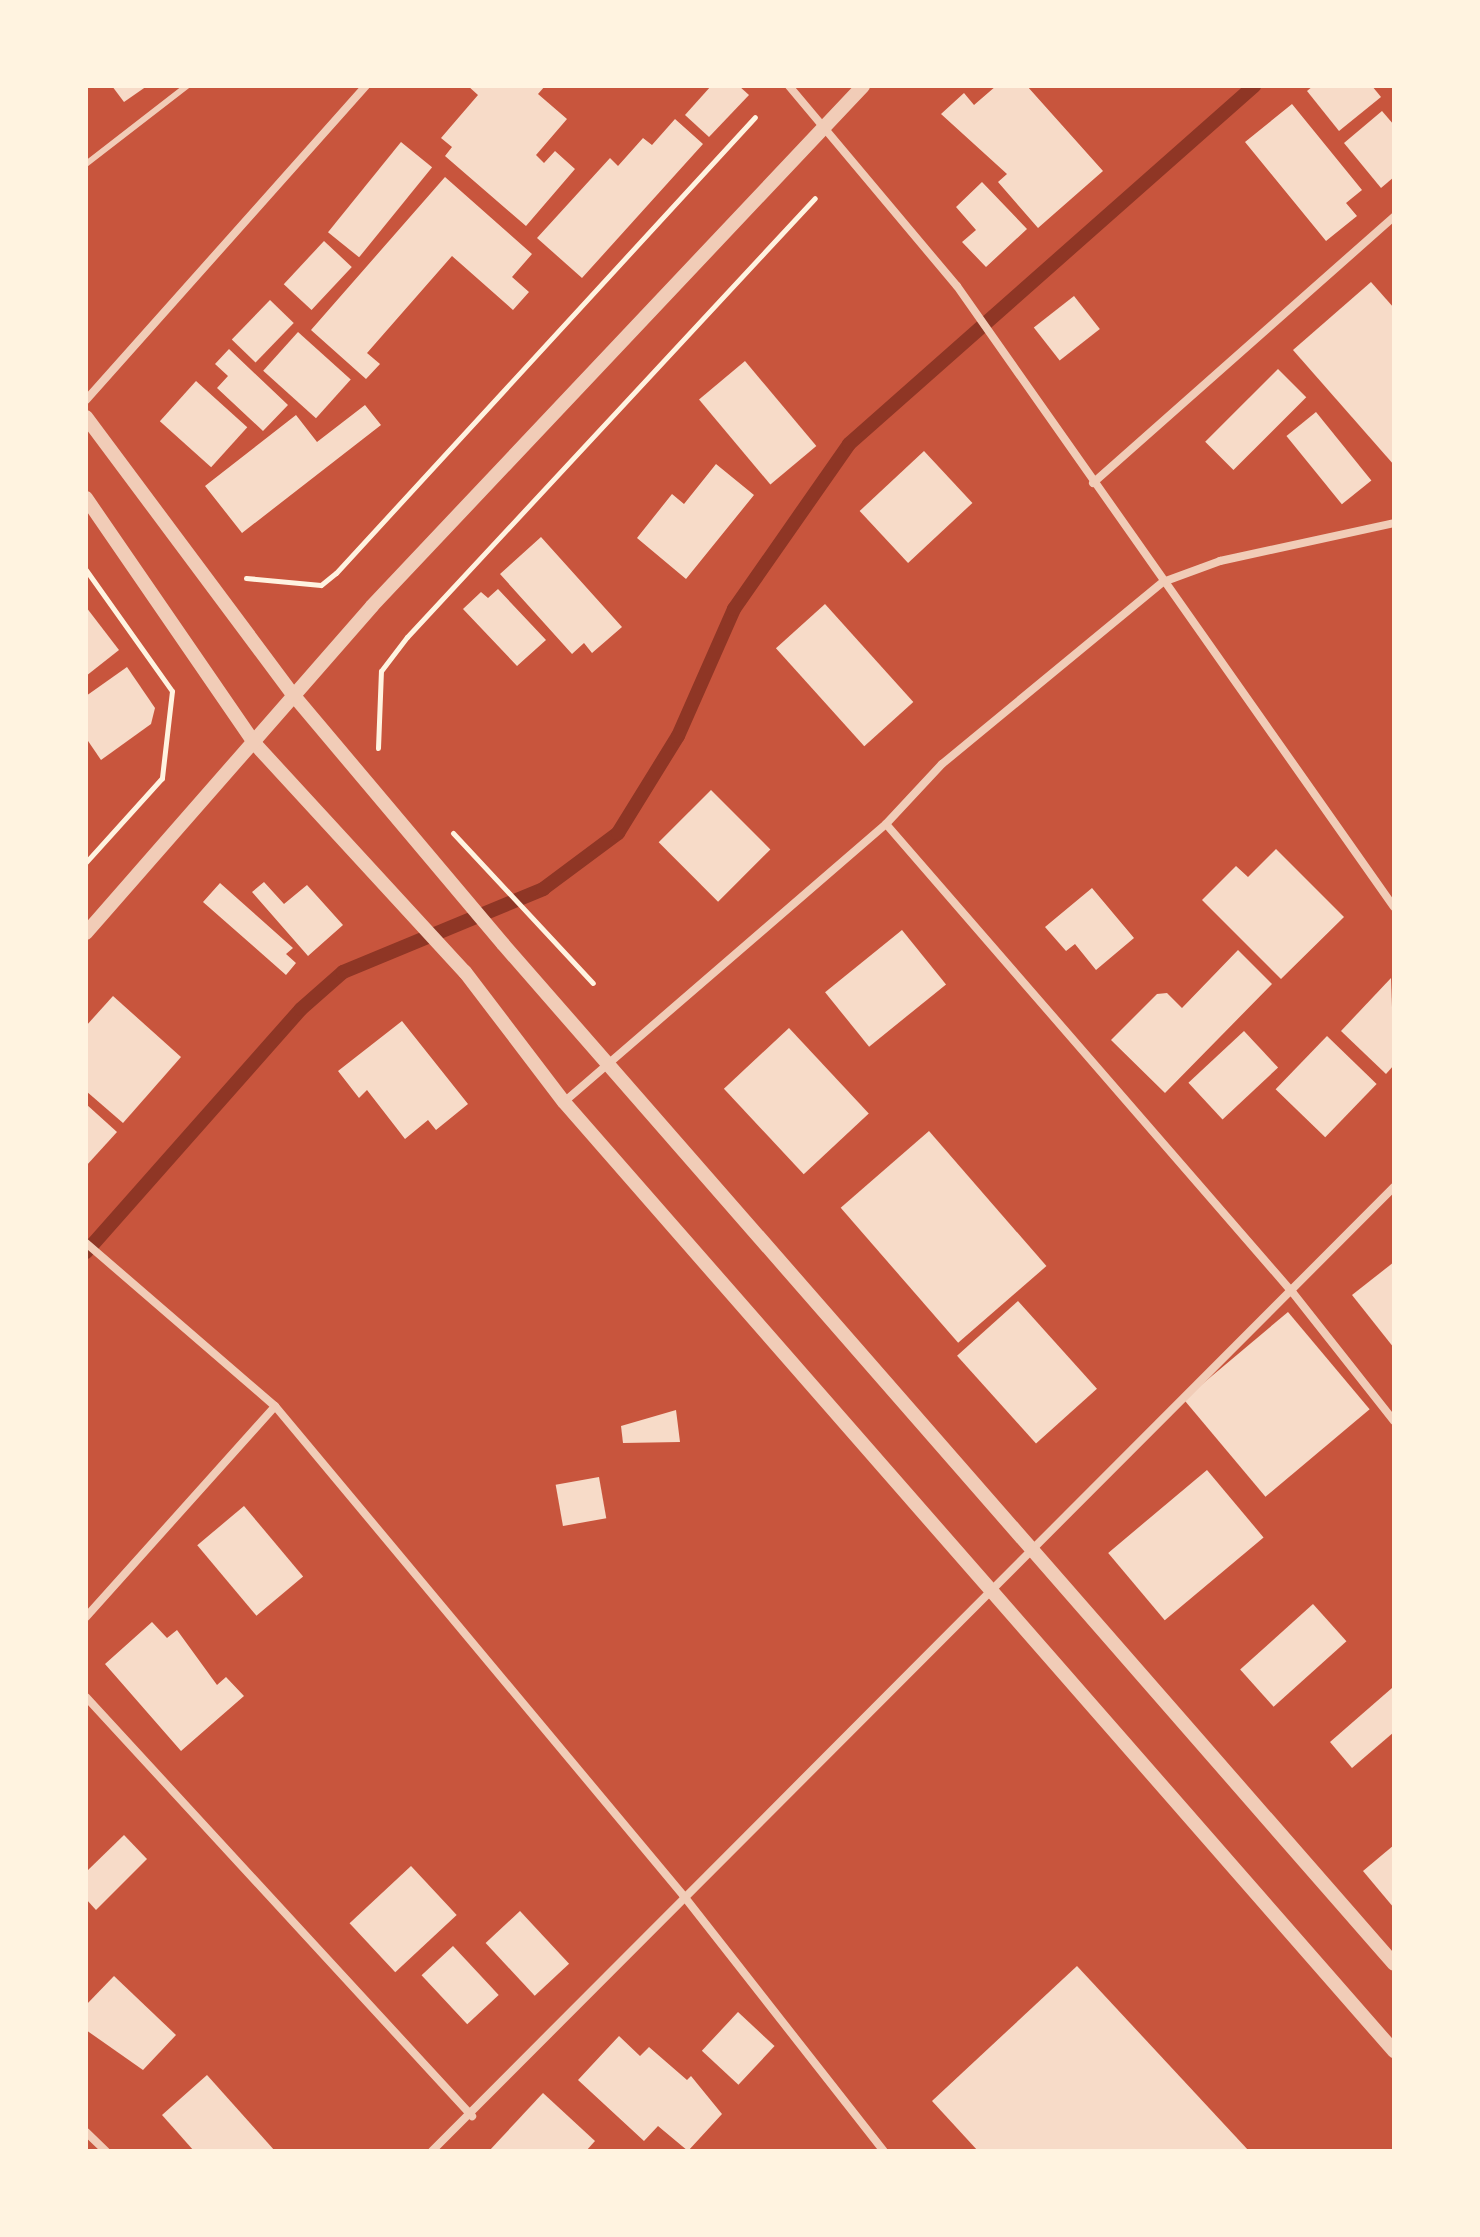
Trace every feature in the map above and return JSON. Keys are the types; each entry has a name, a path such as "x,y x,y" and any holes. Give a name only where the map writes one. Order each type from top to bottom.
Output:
{"street":[{"path":"86,400 366,86"},
{"path":"789,86 957,286 991,332 1093,483 1394,907"},
{"path":"86,933 256,745 295,697 820,124 863,86"},
{"path":"1093,483 1394,217"},
{"path":"86,417 295,697 426,846 503,944 609,1059 1394,1964"},
{"path":"86,498 256,745 465,972 564,1102 994,1590 1394,2051"},
{"path":"564,1102 609,1059 886,824 942,764 1163,582 1220,561 1394,523"},
{"path":"886,824 1293,1293 1394,1421"},
{"path":"432,2151 472,2116 683,1895 1293,1293 1394,1187"},
{"path":"86,1243 275,1406 683,1895 884,2151"},
{"path":"86,1617 275,1406"},
{"path":"86,1697 472,2116"},
{"path":"86,2132 106,2151"}],"lane":[{"path":"86,164 187,86"}],"path":[{"path":"237,566 246,578 321,585 336,573 755,117"},
{"path":"388,761 378,750 381,671 815,198"},
{"path":"86,570 172,691 162,778 86,862"},
{"path":"449,828 593,983"}],"building":[{"path":"112,86 147,86 124,102"},
{"path":"468,86 545,86 538,94 567,119 536,155 544,163 555,151 575,169 526,226 445,156 452,147 441,138 478,95"},
{"path":"711,86 739,86 749,95 709,137 685,115"},
{"path":"996,86 1027,86 1103,171 1038,228 998,182 1007,174 941,114 964,93 974,105"},
{"path":"1313,86 1372,86 1381,97 1339,131 1307,91"},
{"path":"1292,104 1362,190 1346,203 1357,216 1326,241 1245,142"},
{"path":"1382,111 1394,125 1394,177 1381,188 1344,143"},
{"path":"675,119 703,144 582,278 537,238 610,158 618,166 643,138 652,145"},
{"path":"401,142 432,167 359,257 328,232"},
{"path":"445,177 532,254 512,277 529,292 513,310 452,256 367,353 380,364 366,379 311,330"},
{"path":"982,182 1027,229 986,267 962,242 976,230 956,207"},
{"path":"324,241 352,267 312,310 284,284"},
{"path":"1371,282 1394,308 1394,465 1293,350"},
{"path":"1074,296 1100,329 1060,360 1034,327"},
{"path":"270,300 294,323 256,362 232,340"},
{"path":"298,332 351,380 316,418 263,371"},
{"path":"229,349 288,405 263,431 217,388 228,376 215,364"},
{"path":"745,361 816,446 770,485 699,400"},
{"path":"1278,369 1306,397 1233,470 1205,442"},
{"path":"196,381 247,427 211,467 160,421"},
{"path":"365,405 381,425 242,533 205,486 296,415 317,442"},
{"path":"1316,412 1371,480 1342,504 1286,436"},
{"path":"924,451 972,503 908,563 860,511"},
{"path":"716,464 754,495 686,579 637,538 672,494 684,504"},
{"path":"541,537 622,627 592,653 584,643 572,654 500,574"},
{"path":"498,589 546,640 517,666 463,609 481,592 488,598"},
{"path":"825,604 913,702 864,746 776,648"},
{"path":"86,607 119,650 86,676"},
{"path":"127,667 155,708 151,724 101,760 86,738 86,696"},
{"path":"711,790 770,849 718,902 659,842"},
{"path":"1276,849 1344,917 1281,979 1202,900 1236,866 1248,877"},
{"path":"264,882 284,904 307,885 343,925 308,956 252,892"},
{"path":"220,883 293,948 286,954 296,963 286,975 203,902"},
{"path":"1092,888 1134,938 1096,970 1075,944 1066,951 1045,927"},
{"path":"902,930 946,984 869,1047 825,992"},
{"path":"1238,950 1272,984 1165,1093 1111,1040 1157,994 1167,993 1182,1008"},
{"path":"1391,978 1394,1065 1386,1074 1341,1031"},
{"path":"113,996 181,1057 123,1123 86,1091 86,1026"},
{"path":"402,1021 468,1104 436,1130 428,1120 405,1139 367,1090 359,1098 338,1071"},
{"path":"789,1028 869,1114 804,1174 724,1089"},
{"path":"1244,1031 1278,1068 1223,1119 1188,1083"},
{"path":"1327,1036 1377,1084 1325,1137 1276,1089"},
{"path":"86,1104 117,1132 86,1166"},
{"path":"929,1131 1046,1266 958,1343 841,1208"},
{"path":"1394,1262 1394,1348 1352,1295"},
{"path":"1018,1301 1097,1389 1036,1444 957,1356"},
{"path":"1288,1312 1370,1409 1265,1497 1184,1399"},
{"path":"676,1410 680,1442 623,1443 621,1426"},
{"path":"1207,1470 1264,1537 1165,1620 1108,1553"},
{"path":"599,1477 606,1518 563,1526 556,1485"},
{"path":"244,1506 303,1576 256,1616 197,1545"},
{"path":"1313,1604 1346,1641 1274,1707 1240,1670"},
{"path":"152,1622 167,1638 177,1630 217,1685 226,1677 244,1696 181,1751 105,1664"},
{"path":"1392,1688 1394,1732 1352,1768 1330,1742"},
{"path":"124,1835 147,1859 96,1910 86,1899 86,1872"},
{"path":"1394,1845 1394,1908 1363,1871"},
{"path":"411,1866 457,1915 395,1972 350,1923"},
{"path":"520,1911 569,1964 535,1996 486,1943"},
{"path":"453,1946 499,1995 467,2024 422,1975"},
{"path":"1077,1966 1249,2151 978,2151 932,2101"},
{"path":"114,1976 176,2035 143,2070 86,2030 86,2005"},
{"path":"738,2012 775,2046 738,2085 702,2051"},
{"path":"619,2036 640,2056 649,2047 687,2080 691,2076 722,2114 688,2151 658,2126 644,2141 578,2080"},
{"path":"207,2075 275,2151 194,2151 162,2115"},
{"path":"543,2093 595,2141 586,2151 489,2151"}],"waterway":[{"path":"86,1252 301,1009 343,972 543,889 618,833 678,736 734,609 849,444 1254,86"}]}
